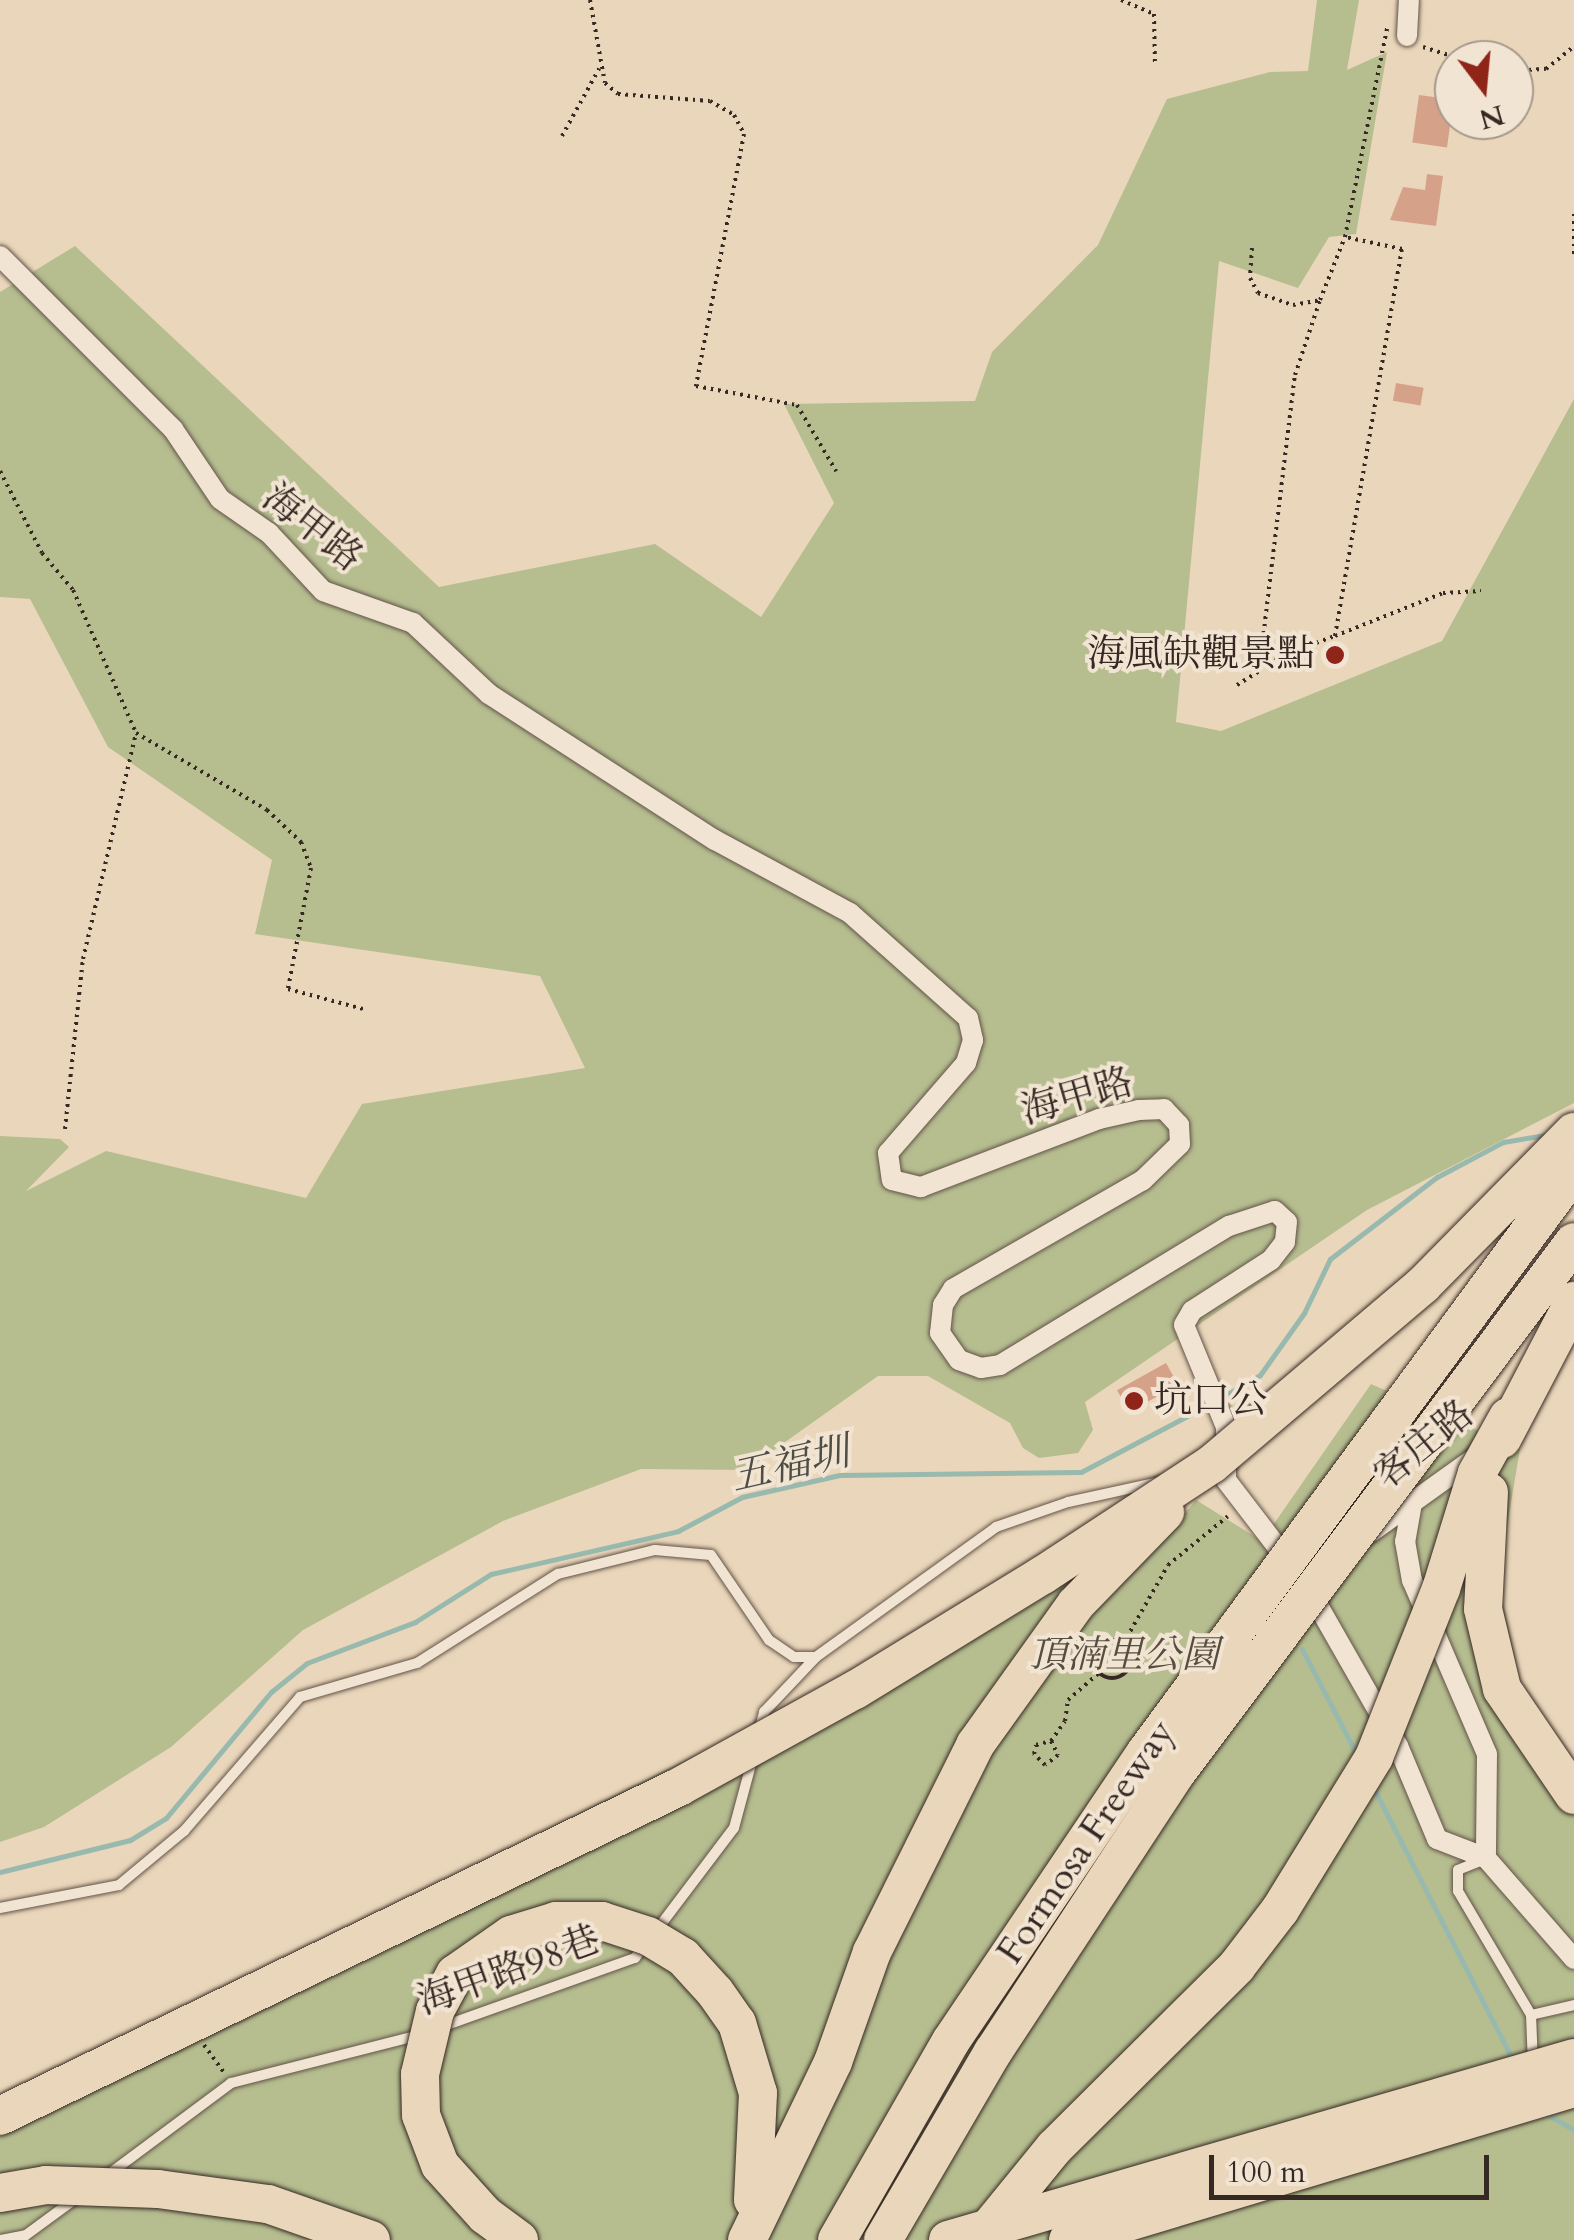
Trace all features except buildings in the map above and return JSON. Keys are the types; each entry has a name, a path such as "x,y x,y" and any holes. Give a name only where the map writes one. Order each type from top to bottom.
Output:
{"highway":[{"path":"746,2240 833,2062 872,1952 975,1745 1076,1604 1423,1285 1574,1132"},
{"name":"Formosa Freeway","path":"836,2240 951,2041 1146,1752 1574,1171"},
{"name":"Formosa Freeway","path":"883,2240 994,2052 1177,1772 1574,1242"},
{"path":"979,2240 1054,2148 1237,1966 1280,1910 1374,1757 1441,1589 1477,1473 1574,1301"},
{"path":"1508,1417 1484,1516 1482,1609 1502,1690 1574,1794"},
{"path":"0,2116 680,1787 855,1690 1219,1472"},
{"path":"519,2240 485,2216 440,2165 421,2115 420,2074 435,2011 456,1974 511,1935 556,1921 602,1921 666,1946 698,1971 737,2023 758,2093 753,2200"},
{"path":"948,2240 1574,2058"},
{"path":"1068,2240 1565,2097"},
{"path":"0,2193 46,2185 158,2189 268,2204 371,2240"}],"street":[{"path":"1406,36 1409,1"},
{"name":"海甲路","path":"0,256 173,429 220,499 270,532 323,591 413,623 489,694 715,840 850,913 968,1018 973,1040 966,1063 893,1144 886,1168 892,1180 921,1187 1099,1118 1139,1110 1164,1109 1179,1125 1180,1144 1143,1180 953,1289 943,1305 940,1333 960,1360 981,1368 1025,1354 1230,1226 1274,1211 1286,1222 1286,1242 1270,1260 1192,1312 1184,1325 1226,1427 1219,1472"},
{"name":"客庄路","path":"1311,1592 1412,1503 1486,1450 1559,1354 1574,1347"},
{"path":"1219,1472 1311,1592 1398,1746 1437,1839 1486,1858 1574,1959"},
{"path":"1412,1503 1405,1541 1412,1580 1487,1754 1486,1858"}],"lane":[{"name":"海甲路98巷","path":"2,2240 26,2236 232,2083 387,2047 635,1958 734,1828 764,1712 816,1657 996,1526 1150,1482 1219,1472"},
{"path":"0,1908 119,1884 184,1831 300,1697 417,1663 558,1574 655,1550 711,1555 769,1640 794,1658 816,1657"},
{"path":"1486,1858 1458,1870 1458,1891 1531,2015 1534,2086 1565,2097"},
{"path":"1531,2015 1574,2005"}],"path":[{"path":"590,0 599,69 618,94 710,100 734,115 744,134 696,386 797,405 836,471"},
{"path":"1121,0 1154,14 1155,66"},
{"path":"1260,664 1296,375 1345,237 1386,30 1409,1"},
{"path":"1406,36 1434,48"},
{"path":"1534,69 1546,68 1574,46"},
{"path":"562,136 599,69"},
{"path":"1574,214 1574,258"},
{"path":"1335,636 1402,249 1345,237"},
{"path":"1252,248 1250,278 1258,293 1293,305 1320,300"},
{"path":"0,471 42,554 73,590 136,733 266,810 301,842 311,868 288,989 367,1010"},
{"path":"1236,685 1260,664 1444,593 1481,591"},
{"path":"65,1129 83,960 136,733"},
{"path":"1051,1741 1058,1755 1045,1764 1038,1761 1036,1745 1051,1741 1065,1722 1068,1700 1099,1672 1124,1674 1131,1663 1124,1644 1168,1565 1242,1502"},
{"path":"1099,1672 1096,1648 1107,1640 1124,1644"}],"green space":[{"path":"1317,0 1359,0 1347,70 1387,52 1356,234 1329,237 1298,288 1219,261 1176,722 1221,731 1442,641 1574,399 1574,1103 1367,1210 1085,1402 1093,1430 1078,1453 1039,1458 1023,1448 1010,1423 928,1376 878,1376 746,1470 641,1469 503,1521 303,1630 171,1747 44,1827 0,1842 0,1136 60,1139 69,1147 26,1191 106,1151 306,1198 362,1104 585,1068 540,976 255,934 272,860 108,747 30,599 0,597 0,292 75,246 439,587 655,544 761,617 834,503 784,404 975,401 992,352 1098,245 1167,99 1270,72 1308,71"},
{"name":"頂湳里公園","path":"1371,1384 1520,1449 1498,1580 1522,1690 1574,1772 1574,2240 0,2240 0,2100 896,1656 1124,1507 1148,1557 1196,1500 1262,1541"}],"waterway":[{"name":"五福圳","path":"1221,1398 1260,1375 1304,1313 1330,1259 1437,1177 1503,1142 1551,1134"},
{"name":"五福圳","path":"0,1872 130,1840 166,1818 271,1692 307,1663 415,1622 491,1574 678,1531 742,1497 840,1475 1081,1472 1212,1403"},
{"path":"1302,1649 1358,1757"},
{"path":"1372,1785 1513,2060"},
{"path":"1543,2112 1574,2130"}],"place":[{"name":"海風缺觀景點","path":"1335,655"},
{"name":"坑口公","path":"1134,1401"}]}
